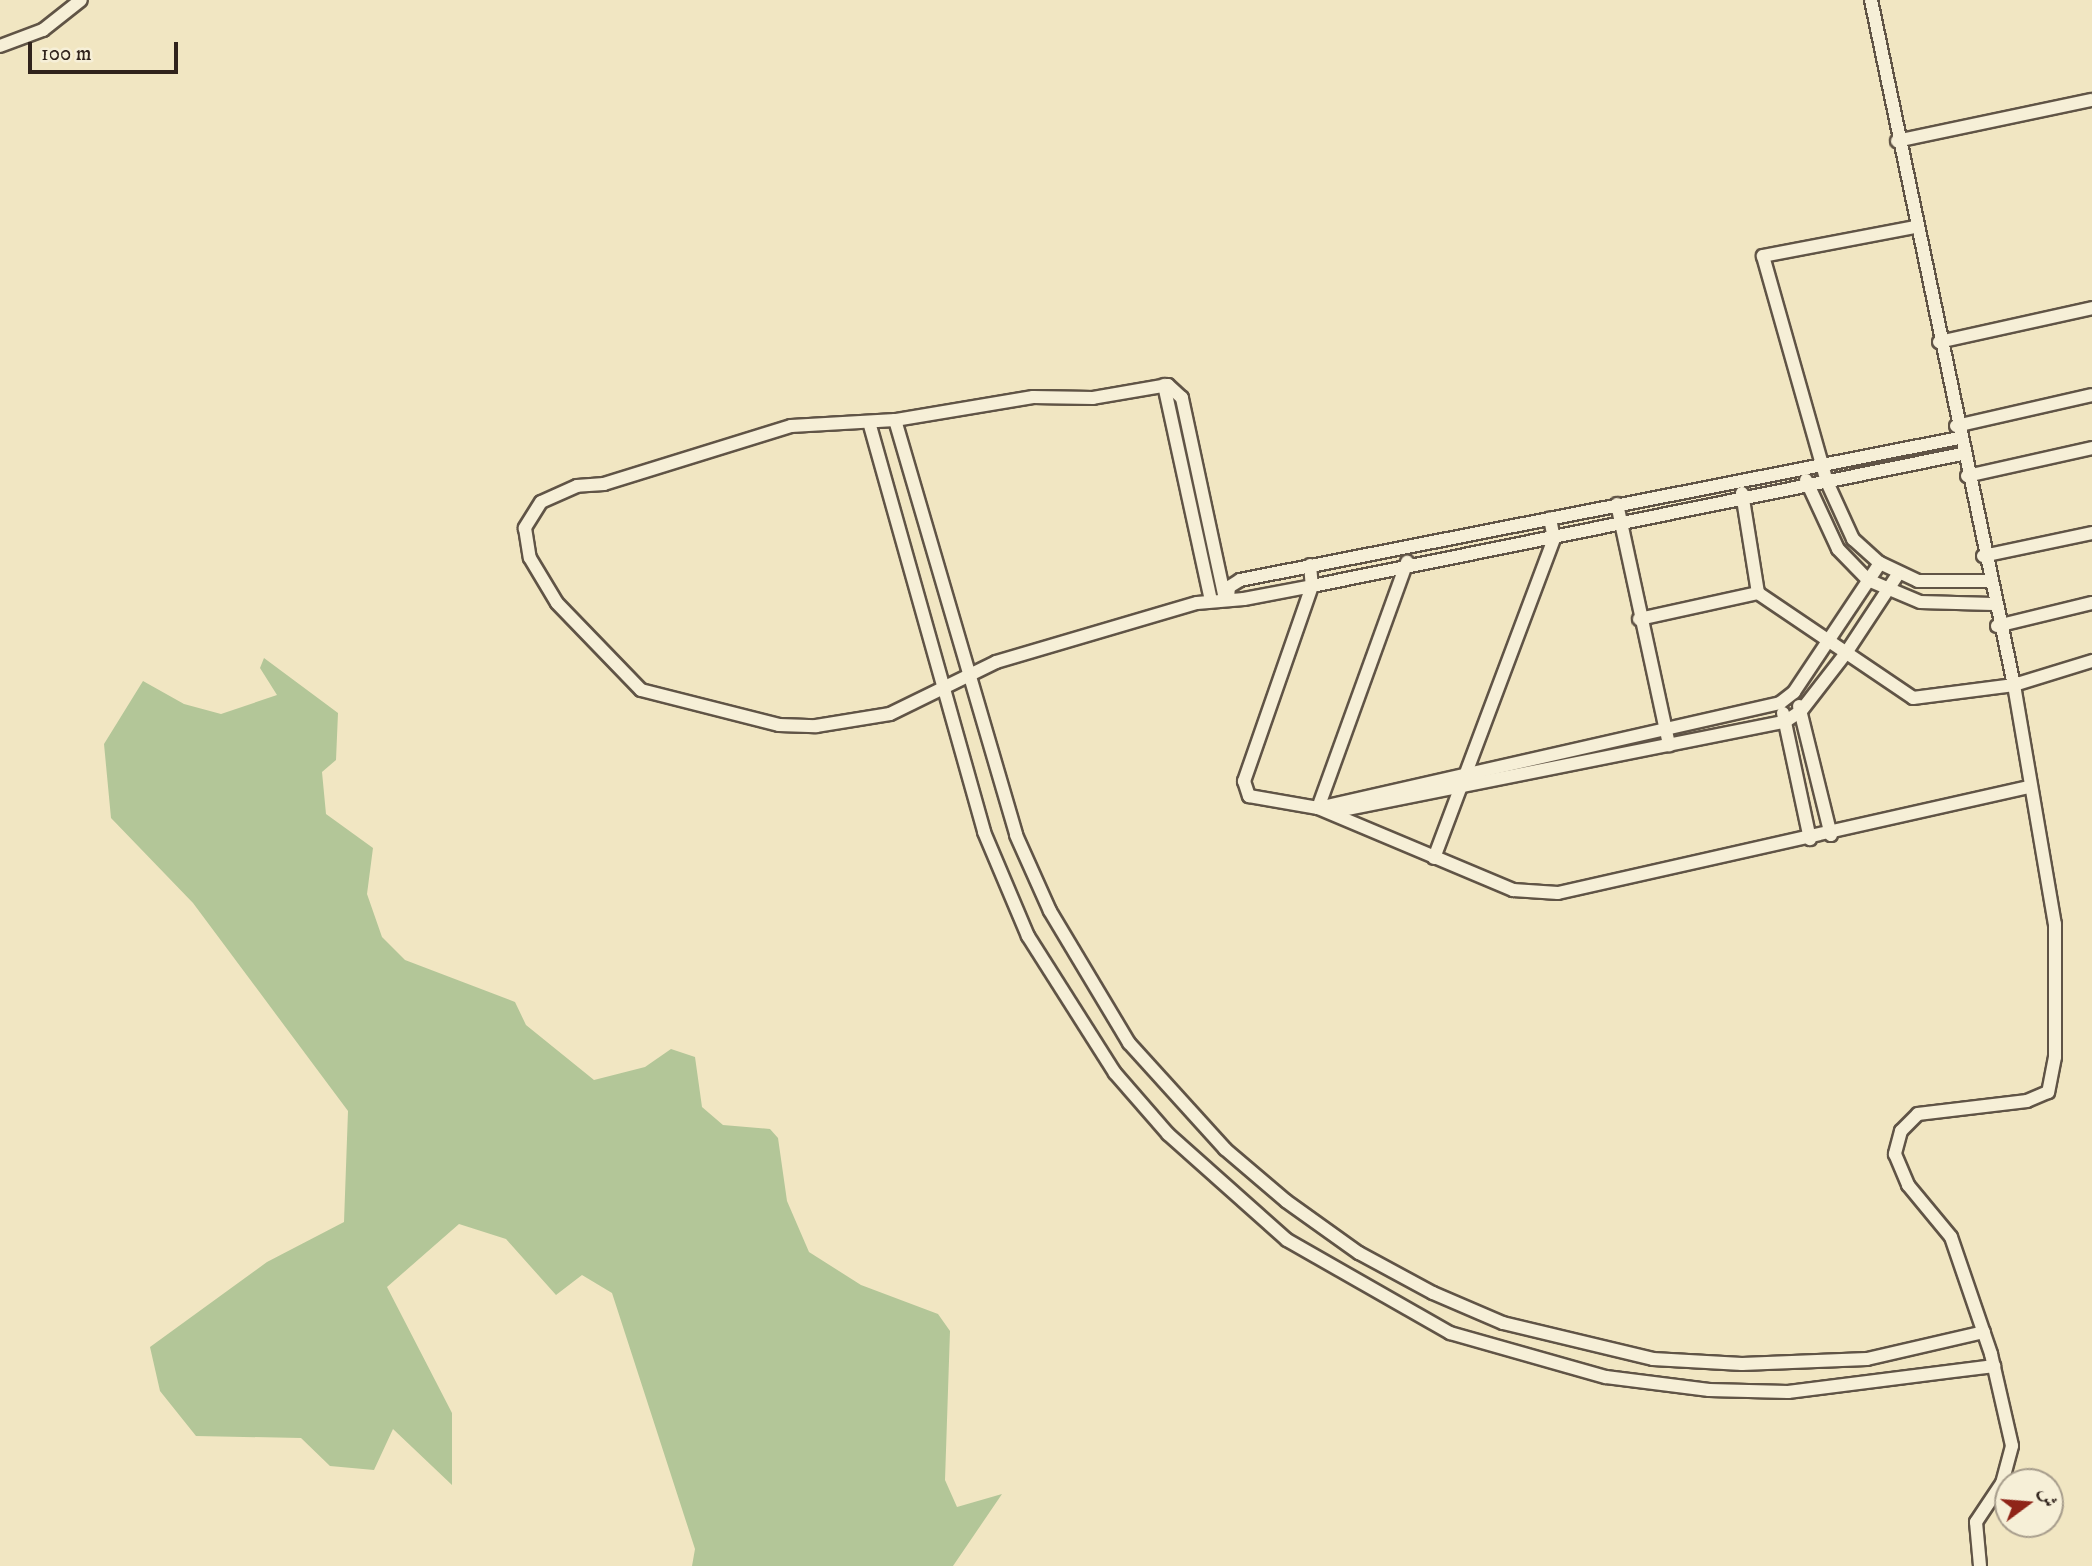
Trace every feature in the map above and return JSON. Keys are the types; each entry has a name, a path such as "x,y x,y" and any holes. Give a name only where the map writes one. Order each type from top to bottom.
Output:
{"street":[{"path":"0,46 43,30 81,0"},
{"path":"1871,0 1897,141 1997,626 2014,685 2029,787 2055,924 2055,1057 2048,1092 2027,1101 1918,1114 1901,1131 1895,1154 1908,1185 1951,1237 1994,1366 2012,1446 2002,1483 1976,1522 1980,1566"},
{"path":"1897,141 2092,100"},
{"path":"1915,227 1763,256 1827,482 1853,539 1880,563 1898,574 1945,584 1989,581"},
{"path":"1939,342 2092,308"},
{"path":"1221,599 1181,394 1164,385 1093,398 1033,397 895,421 791,426 604,484 577,486 536,508 526,543 568,617 647,694 779,724 816,726 890,715 945,690 969,674 1221,599 1312,586 1962,454"},
{"path":"1164,385 1190,504 1221,599"},
{"path":"1221,599 1236,581 1617,503 1823,466 2092,395"},
{"path":"895,421 1016,835 1083,976 1129,1043 1224,1149 1360,1253 1503,1323 1653,1359 1765,1364 1867,1359 1984,1332"},
{"path":"869,422 1000,876 1065,999 1168,1134 1287,1240 1450,1333 1606,1377 1788,1392 1994,1366"},
{"path":"1967,476 2092,448"},
{"path":"1803,470 1838,549 1868,580 1886,591 1941,605 1993,604"},
{"path":"1745,482 1740,500 1758,593 1913,698 2014,685 2092,661"},
{"path":"1190,504 1204,502"},
{"path":"1617,503 1639,619 1669,745"},
{"path":"1434,858 1554,538 1550,518"},
{"path":"1983,556 2092,533"},
{"path":"1327,809 1408,566 1405,547"},
{"path":"1327,809 1468,772 1664,726 1780,703 1794,692 1880,563"},
{"path":"1310,565 1312,586 1244,781 1249,796 1327,809 1434,858 1513,890 1558,893 1831,835 2029,787"},
{"path":"1327,809 1462,787 1786,720 1801,711 1846,653 1898,574"},
{"path":"1639,619 1758,593"},
{"path":"1997,626 2092,603"},
{"path":"1794,692 1831,835"},
{"path":"1780,703 1786,720 1810,839"}],"green space":[{"path":"264,658 338,713 336,760 322,772 326,814 373,848 367,894 382,937 405,960 515,1002 526,1025 594,1080 645,1067 671,1049 695,1057 702,1107 723,1125 770,1129 778,1138 787,1201 809,1252 861,1285 938,1314 950,1331 945,1480 957,1507 1002,1494 953,1566 692,1566 695,1549 612,1293 582,1275 556,1295 506,1239 459,1224 387,1287 452,1413 452,1485 393,1429 374,1470 330,1466 301,1438 196,1436 160,1391 150,1347 267,1262 344,1222 348,1111 193,903 111,818 104,744 143,681 184,704 221,714 277,695 260,668"}]}
